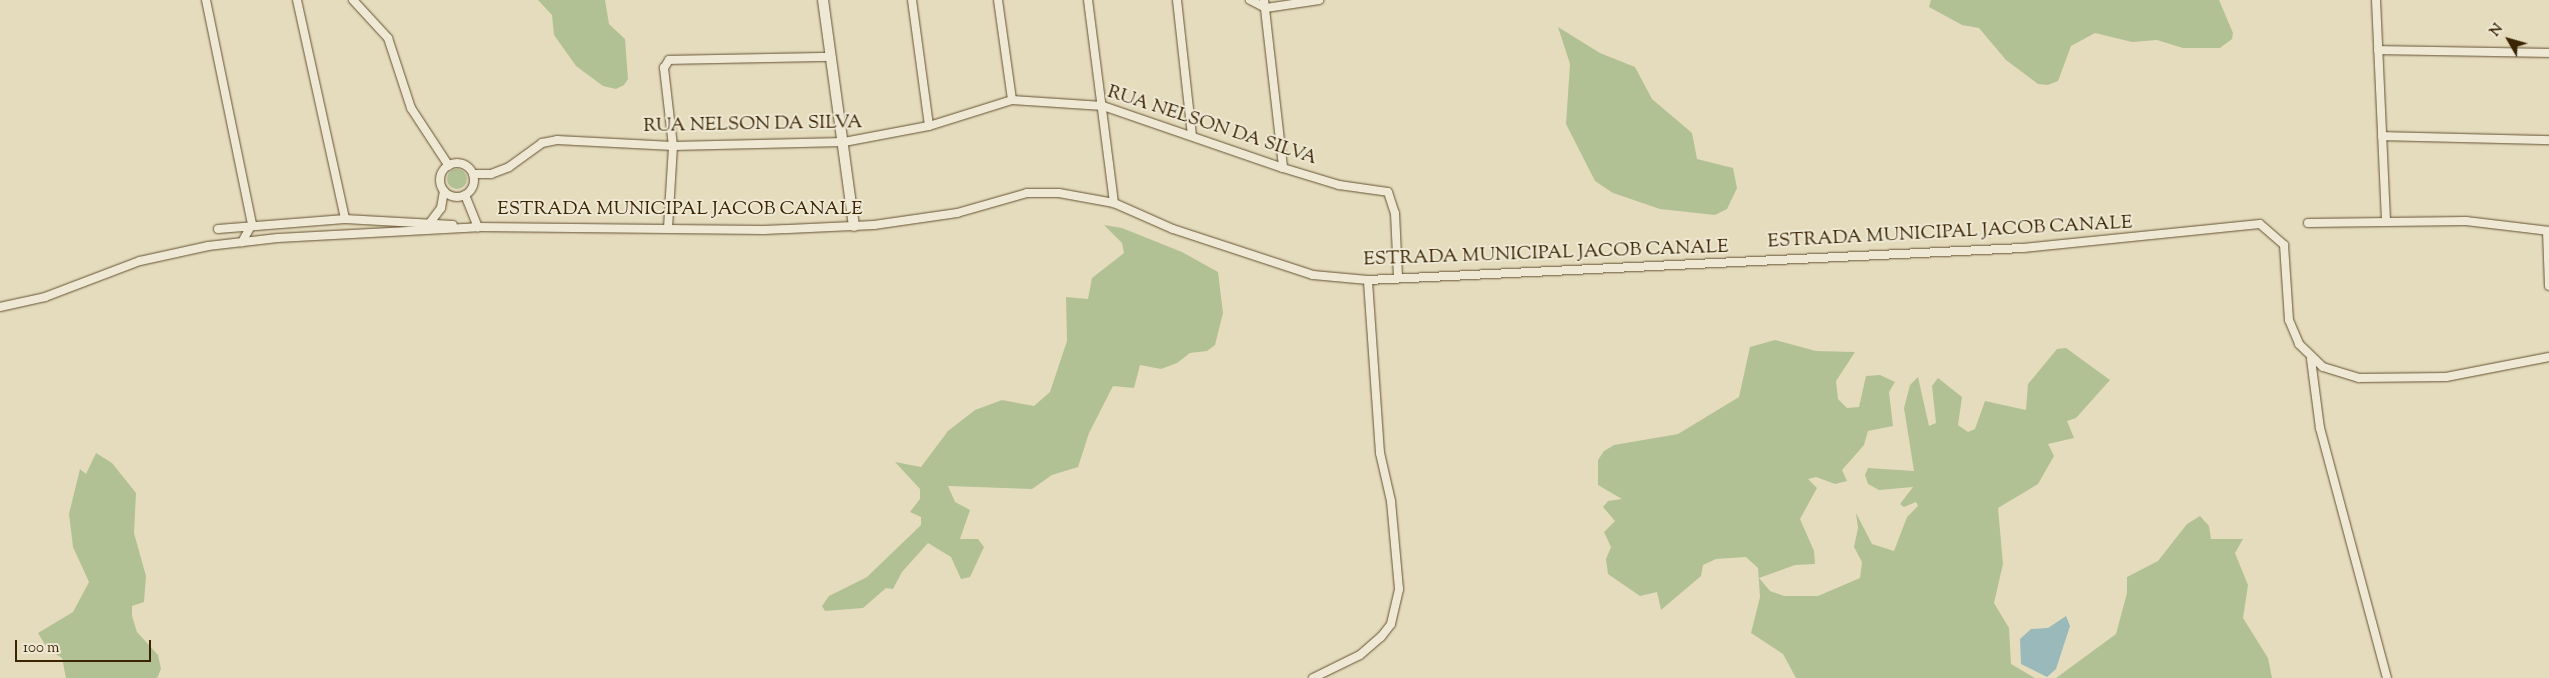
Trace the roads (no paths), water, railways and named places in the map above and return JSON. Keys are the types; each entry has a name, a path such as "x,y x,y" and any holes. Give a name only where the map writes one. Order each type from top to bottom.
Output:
{"street":[{"path":"206,0 252,224 242,242"},
{"path":"297,0 345,219"},
{"path":"353,0 388,38 412,108 449,166"},
{"path":"823,0 844,142 854,226"},
{"path":"912,0 929,126"},
{"path":"998,0 1012,100"},
{"path":"1088,0 1114,203"},
{"path":"1177,0 1192,135"},
{"path":"1250,0 1266,8 1319,0"},
{"path":"1264,0 1284,168"},
{"path":"2376,0 2386,221"},
{"path":"2378,50 2549,52"},
{"path":"668,228 673,146 664,68 669,60 830,57"},
{"name":"RUA NELSON DA SILVA","path":"473,174 491,174 509,168 542,143 557,140 673,146 844,142 929,126 1012,100 1103,106 1339,185 1388,192 1395,213 1398,277"},
{"path":"2382,136 2549,140"},
{"path":"429,224 441,208 444,191 441,174 449,166 460,164 473,174 472,186 465,195 454,196 444,191"},
{"name":"ESTRADA MUNICIPAL JACOB CANALE","path":"0,307 53,294 140,261 242,242 478,227 764,230 854,226 958,213 1027,193 1059,193 1114,203 1173,229 1314,275 1368,280 1398,277 2023,248 2260,224 2276,235 2284,245 2287,263 2288,320 2311,359"},
{"path":"218,229 252,224 345,219 478,227 465,195"},
{"path":"2308,223 2466,220 2548,231 2549,286"},
{"path":"1313,678 1360,655 1381,637 1391,624 1399,589 1391,501 1380,453 1368,280"},
{"path":"2387,678 2320,428 2311,359 2359,378 2446,377 2549,357"}],"water":[{"path":"2066,616 2070,626 2056,669 2047,677 2021,664 2020,639 2031,629 2048,628"}]}
